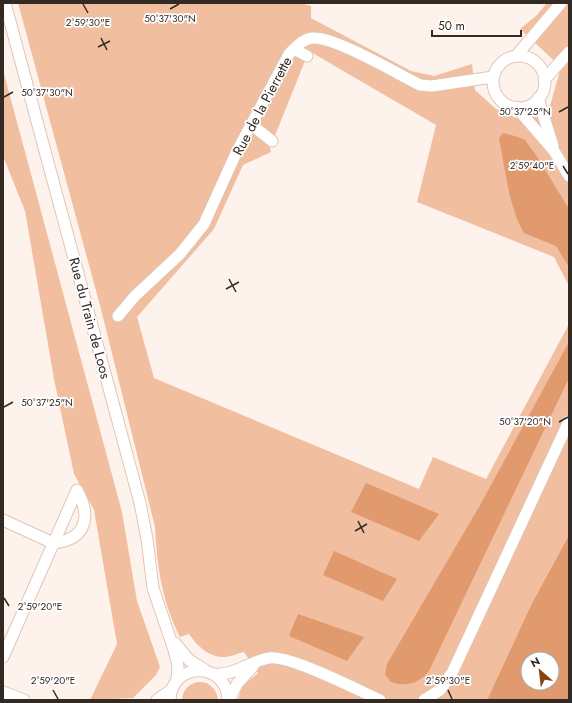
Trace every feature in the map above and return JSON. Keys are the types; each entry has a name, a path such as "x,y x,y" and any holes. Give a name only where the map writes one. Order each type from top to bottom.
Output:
{"street":[{"name":"Rue du Train de Loos","path":"5,3 140,503 146,529 155,594 170,635 177,660 177,680"},
{"path":"516,56 532,60 543,72 544,80 542,93 532,104 516,107 508,105 496,94 493,85 493,77 501,62 516,56 561,3"},
{"name":"Rue de la Pierrette","path":"118,316 135,296 180,254 204,224 237,151 289,54 300,42 313,38 331,41 420,85 432,86 493,77"},
{"path":"294,49 307,56"},
{"path":"544,80 569,52"},
{"path":"538,98 554,151"},
{"path":"516,107 554,151 569,176"},
{"path":"252,125 272,141"},
{"path":"424,700 440,690 452,673 569,422"},
{"path":"3,520 53,543 3,657"},
{"name":"Rue du Train de Loos","path":"170,635 189,660 211,673"},
{"path":"157,700 170,695 177,680 192,671 226,674 270,658 289,661 380,700"},
{"path":"228,700 237,684 256,663"},
{"path":"211,673 224,685 228,700"},
{"path":"3,692 24,700"}],"shaded area":[{"path":"18,3 301,3 311,6 311,18 411,71 434,76 472,64 475,90 496,109 521,120 550,106 561,67 520,29 536,16 547,3 569,3 569,286 554,257 417,202 436,125 309,51 270,148 271,152 243,165 214,229 137,317 154,378 419,489 433,457 486,479 569,324 569,535 531,605 487,700 238,700 242,686 258,673 244,652 227,657 214,656 196,643 189,634 180,637 165,597 157,556 155,527 102,313"},
{"path":"3,70 122,512 137,601 160,667 156,675 133,698 90,700 117,644 94,510 74,474 54,379 25,211 3,156"},
{"path":"503,133 525,140 536,155 569,209 569,267 556,246 524,233 519,223 511,201 500,144 499,138"},
{"path":"569,342 569,378 430,669 427,674 414,683 397,684 391,682 385,675 387,664 479,507"},
{"path":"366,483 439,514 419,541 351,512"},
{"path":"569,535 569,700 487,700 531,605"},
{"path":"334,551 397,579 383,601 323,575"},
{"path":"298,614 364,637 347,661 289,636"},
{"path":"198,682 206,683 212,686 216,692 218,700 182,700 187,688 191,684"}]}
